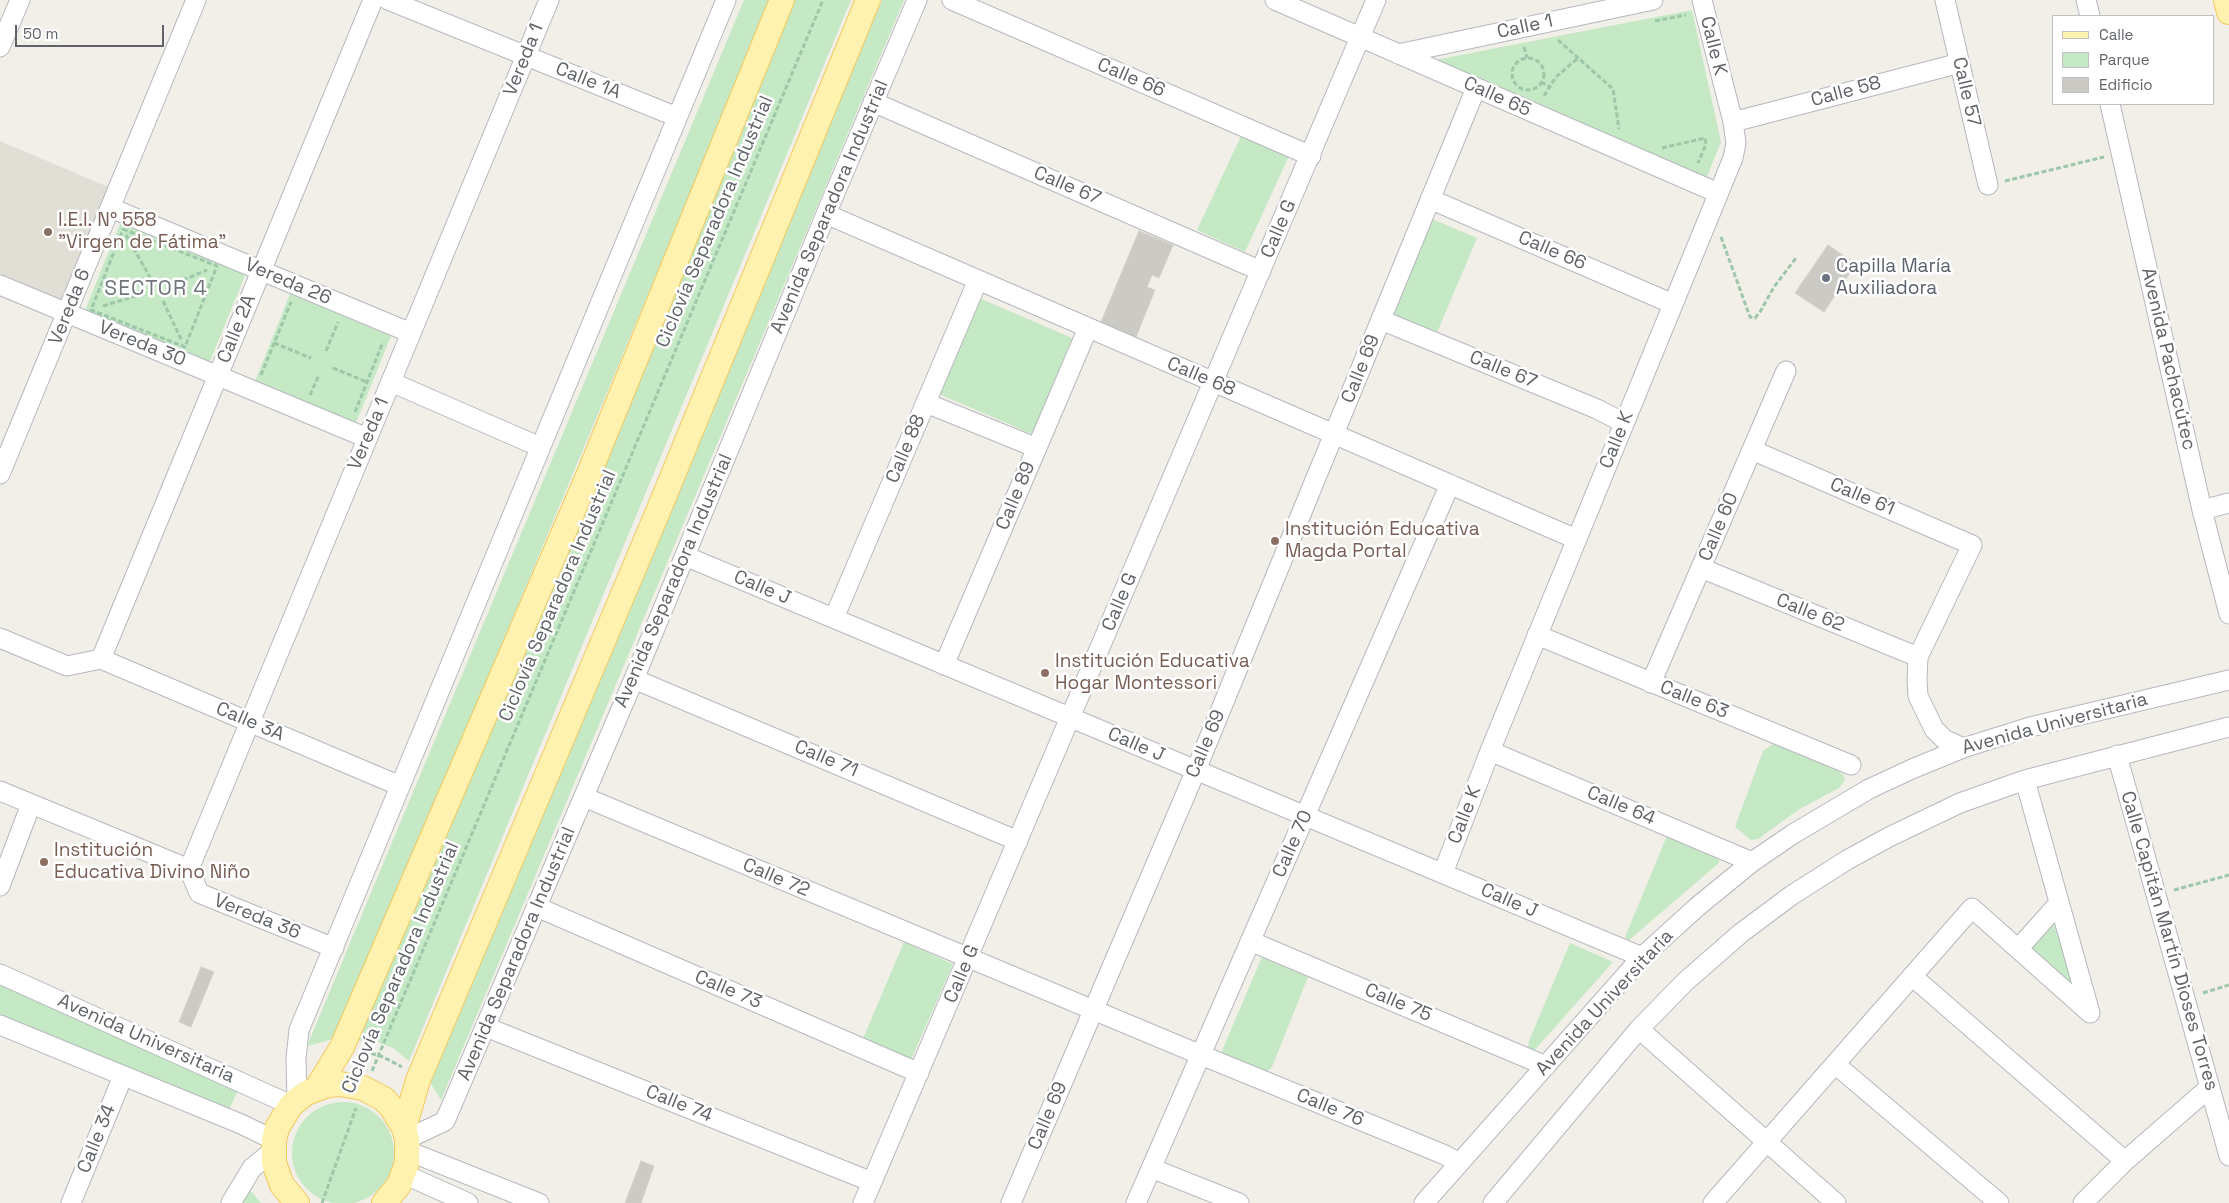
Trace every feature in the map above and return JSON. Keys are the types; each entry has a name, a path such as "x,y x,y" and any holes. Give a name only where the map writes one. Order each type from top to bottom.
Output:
{"main road":[{"path":"317,1088 342,1047 584,485 782,0"},
{"path":"393,1195 418,1080 659,509 868,0"},
{"path":"2226,0 2229,12"},
{"path":"285,1197 274,1163 274,1146 282,1118 294,1102 317,1088 340,1084 363,1088 384,1099 399,1117 406,1139"}],"street":[{"path":"0,48 20,0"},
{"name":"Vereda 6","path":"0,474 196,0"},
{"name":"Calle 2A","path":"101,659 373,0"},
{"name":"Calle 1A","path":"388,0 677,117"},
{"name":"Vereda 1","path":"189,869 549,0"},
{"path":"294,1102 299,1030 726,0"},
{"name":"Avenida Separadora Industrial","path":"406,1139 445,1121 634,679 826,214 917,0"},
{"name":"Calle 66","path":"952,0 1311,156"},
{"name":"Calle 65","path":"1275,0 1718,193"},
{"name":"Calle G","path":"864,1203 1376,0"},
{"name":"Calle 1","path":"1398,54 1653,0"},
{"name":"Calle 57","path":"1945,0 1988,185"},
{"path":"2086,0 2090,15"},
{"name":"Calle K","path":"1443,873 1490,750 1733,158 1736,142 1733,122 1695,7"},
{"name":"Calle 58","path":"1733,122 1960,63"},
{"name":"Calle 69","path":"1011,1203 1196,770 1476,88"},
{"name":"Calle 67","path":"873,102 1262,270"},
{"name":"Avenida Pachacútec","path":"2110,105 2202,510 2229,614"},
{"name":"Calle 66","path":"1430,199 1673,304"},
{"name":"Vereda 26","path":"110,208 219,260 261,270 411,333"},
{"name":"Calle 68","path":"826,214 1576,540"},
{"name":"Calle 88","path":"834,618 978,280"},
{"name":"Vereda 30","path":"0,285 368,438"},
{"name":"Calle 67","path":"1381,320 1597,409 1624,423"},
{"name":"Calle 89","path":"944,665 1088,328"},
{"name":"Calle 60","path":"1651,683 1786,371"},
{"path":"391,382 540,447"},
{"path":"926,403 1037,448"},
{"name":"Calle 61","path":"1752,450 1972,545 1918,657"},
{"name":"Calle 70","path":"1136,1203 1450,484"},
{"path":"2202,510 2229,503"},
{"name":"Calle J","path":"685,556 1642,957"},
{"name":"Calle 62","path":"1701,568 1918,657"},
{"name":"Calle 63","path":"1537,635 1851,765"},
{"path":"0,638 68,666 101,659"},
{"path":"1918,657 1918,696 1925,713 1934,729 1944,739 1963,748"},
{"name":"Calle 3A","path":"101,659 400,786"},
{"name":"Calle 71","path":"634,679 1018,841"},
{"name":"Avenida Universitaria","path":"1424,1203 1642,957 1697,907 1752,862 1793,834 1864,792 1912,768 1963,748 2030,726 2229,680"},
{"path":"1493,1203 1639,1028 1686,981 1741,932 1808,885 1889,836 1960,803 2025,780 2117,754 2229,727"},
{"name":"Calle 64","path":"1490,750 1752,862"},
{"name":"Calle Capitán Martín Dioses Torres","path":"2117,754 2229,1156"},
{"path":"1713,1203 1972,908 2090,1013 2025,780"},
{"path":"0,791 189,869"},
{"name":"Calle 72","path":"584,797 1093,1010"},
{"path":"0,886 31,804"},
{"name":"Vereda 36","path":"189,869 199,893 334,948"},
{"path":"2018,949 2059,903"},
{"name":"Calle 73","path":"537,907 919,1073"},
{"name":"Calle 75","path":"1250,941 1546,1066"},
{"name":"Avenida Universitaria","path":"0,974 294,1102"},
{"path":"1912,976 2125,1161"},
{"name":"Calle 76","path":"1093,1010 1436,1151 1459,1163"},
{"path":"0,1025 241,1124 274,1146 252,1168 231,1203"},
{"name":"Calle 74","path":"486,1027 872,1182"},
{"path":"1639,1028 1836,1203"},
{"path":"1835,1064 1999,1203"},
{"name":"Calle 34","path":"71,1203 123,1076"},
{"path":"2083,1203 2099,1196 2125,1161 2210,1087"},
{"path":"406,1139 539,1203"},
{"path":"1151,1168 1239,1203"},
{"path":"393,1195 468,1203"}],"path":[{"name":"Ciclovía Separadora Industrial","path":"322,1203 363,1088 380,1056 824,0"},
{"path":"1652,22 1695,7"},
{"path":"1550,42 1568,38"},
{"path":"1558,40 1613,89 1620,131"},
{"path":"1515,49 1533,46"},
{"path":"1524,47 1527,58"},
{"path":"1527,58 1537,60 1544,74 1537,87 1527,89 1514,82 1512,71 1514,66 1522,59 1527,58"},
{"path":"1543,99 1565,68 1578,58"},
{"path":"1541,82 1550,87"},
{"path":"1657,149 1705,138 1706,144 1695,171"},
{"path":"1988,185 2121,152"},
{"path":"110,208 151,278"},
{"path":"1705,224 1719,232 1750,317 1755,318 1760,312 1774,287 1796,258"},
{"path":"123,229 219,260"},
{"path":"91,310 123,229"},
{"path":"169,286 219,260"},
{"path":"185,347 219,260"},
{"path":"91,310 145,293"},
{"path":"258,382 292,299 300,302"},
{"path":"163,301 185,347"},
{"path":"91,310 185,347"},
{"path":"326,351 340,318"},
{"path":"352,420 385,337"},
{"path":"274,343 311,358"},
{"path":"334,368 367,382"},
{"path":"308,402 319,374"},
{"path":"2156,895 2229,875"},
{"path":"2185,998 2229,985"},
{"path":"342,1047 363,1050 380,1056 401,1067 418,1080"}],"shaded area":[{"name":"I.E.I. N° 558 \"Virgen de Fátima\"","path":"0,141 113,189 66,303 0,275"}],"green space":[{"path":"744,0 771,0 337,1038 307,1046"},
{"path":"794,0 851,0 409,1061 393,1048 375,1041 357,1041"},
{"path":"882,0 904,0 441,1100 428,1079"},
{"path":"1692,10 1721,142 1706,179 1430,61"},
{"path":"1242,134 1289,156 1245,252 1197,230"},
{"path":"1432,219 1477,238 1436,335 1391,316"},
{"path":"121,221 246,273 209,364 84,313"},
{"path":"290,294 391,336 355,425 254,384"},
{"path":"979,298 1072,338 1032,434 939,394"},
{"path":"1773,744 1833,767 1843,775 1845,780 1839,788 1798,810 1758,839 1751,840 1735,827 1763,751"},
{"path":"1667,836 1714,856 1719,863 1628,941 1625,937"},
{"path":"2053,921 2077,995 2027,949"},
{"path":"904,942 953,964 910,1062 862,1041"},
{"path":"1570,943 1613,962 1532,1053 1528,1047 1529,1041"},
{"path":"1262,957 1308,977 1272,1067 1266,1073 1221,1053"},
{"path":"0,983 241,1084 228,1112 0,1018"},
{"path":"343,1102 363,1106 379,1117 390,1133 394,1153 390,1173 379,1189 363,1200 343,1204 323,1200 307,1189 296,1173 292,1153 296,1133 307,1117 323,1106"},
{"path":"248,1188 261,1203 242,1203"}],"building":[{"path":"1139,231 1173,245 1159,278 1152,275 1147,287 1155,290 1136,337 1101,322"},
{"name":"Capilla María Auxiliadora","path":"1828,245 1856,264 1824,312 1795,293"},
{"path":"201,967 214,972 191,1027 179,1022"},
{"path":"641,1161 654,1166 641,1203 625,1203"}],"place":[{"name":"I.E.I. N° 558 \"Virgen de Fátima\"","path":"48,232"},
{"name":"Capilla María Auxiliadora","path":"1826,278"},
{"name":"Institución Educativa Magda Portal","path":"1275,541"},
{"name":"Institución Educativa Hogar Montessori","path":"1045,673"},
{"name":"Institución Educativa Divino Niño","path":"44,862"}],"district":[{"name":"SECTOR 4","path":"156,289"}]}
